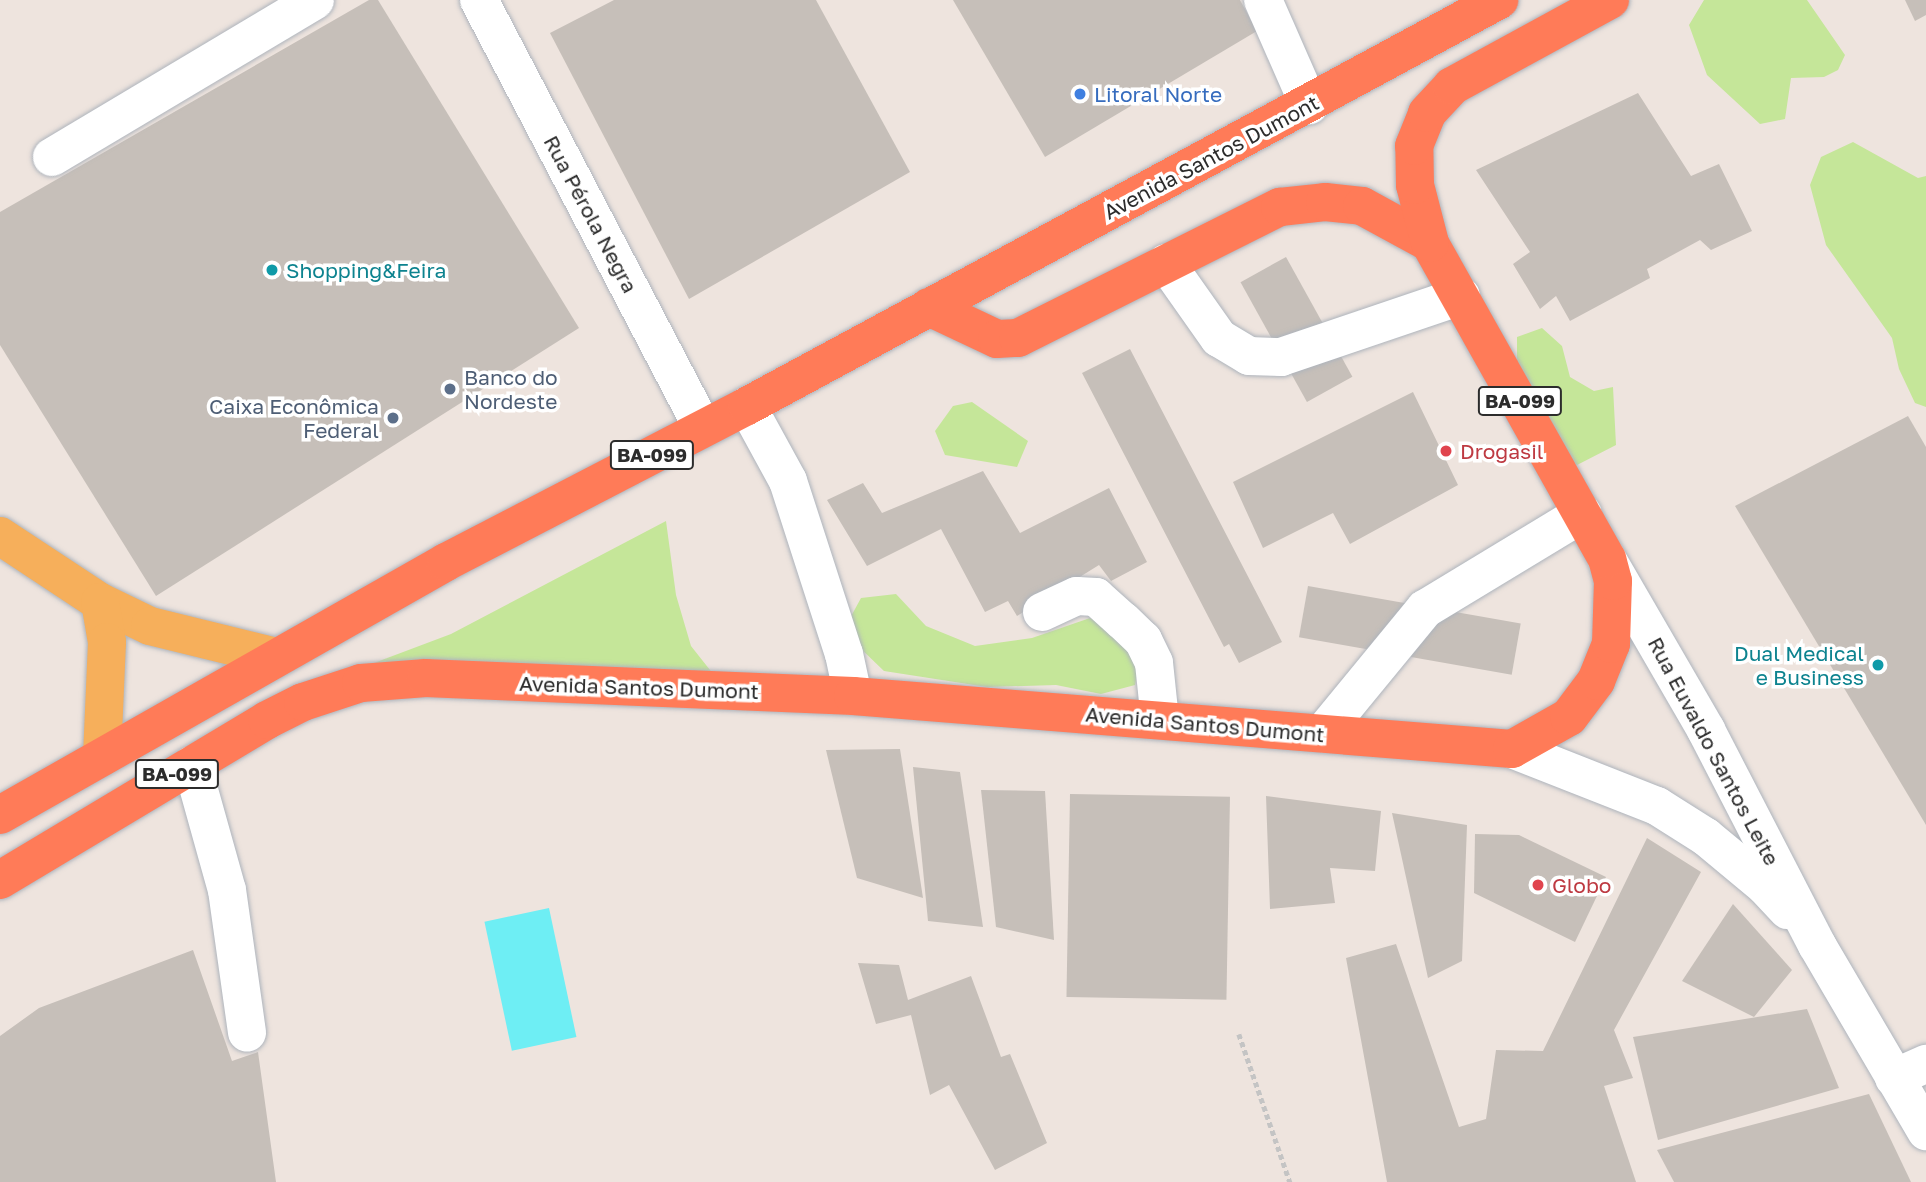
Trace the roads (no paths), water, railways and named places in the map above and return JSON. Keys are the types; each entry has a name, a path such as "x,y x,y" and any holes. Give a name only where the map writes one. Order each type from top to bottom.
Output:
{"highway":[{"name":"Avenida Santos Dumont","path":"0,815 446,562 747,405 1309,105 1499,0"},
{"name":"BA-099","path":"1512,749 1569,718 1596,681 1614,624 1607,559 1430,243 1415,185 1414,146 1427,113 1452,86 1610,0"},
{"path":"929,307 997,339 1018,338 1280,207 1325,202 1362,206 1430,243"},
{"name":"Avenida Santos Dumont","path":"0,880 303,702 362,683 426,678 853,696 1512,749"}],"main road":[{"path":"0,536 100,602 150,626 276,657"},
{"path":"100,602 107,642 102,757"}],"street":[{"path":"52,157 315,0"},
{"name":"Rua Pérola Negra","path":"479,0 703,428"},
{"path":"1266,1 1309,105"},
{"path":"1166,263 1219,338 1249,356 1281,357 1461,296"},
{"path":"747,405 788,481 844,654 853,696"},
{"path":"1323,733 1425,609 1582,514"},
{"name":"Rua Euvaldo Santos Leite","path":"1607,559 1706,730 1817,945"},
{"path":"1042,612 1077,596 1096,597 1123,621 1143,640 1154,663 1160,720"},
{"name":"Rua Euvaldo Santos Leite","path":"1512,749 1657,806 1706,837 1765,886 1817,945 1910,1071 1926,1131"},
{"path":"192,765 227,890 247,1033"}],"water":[{"path":"549,908 576,1037 512,1051 484,922"}],"place":[{"name":"Litoral Norte","path":"1080,94"},
{"name":"Shopping&Feira","path":"272,270"},
{"name":"Banco do Nordeste","path":"450,389"},
{"name":"Caixa Econômica Federal","path":"393,418"},
{"name":"Drogasil","path":"1446,451"},
{"name":"Dual Medical e Business","path":"1878,665"},
{"name":"Globo","path":"1538,885"}]}
